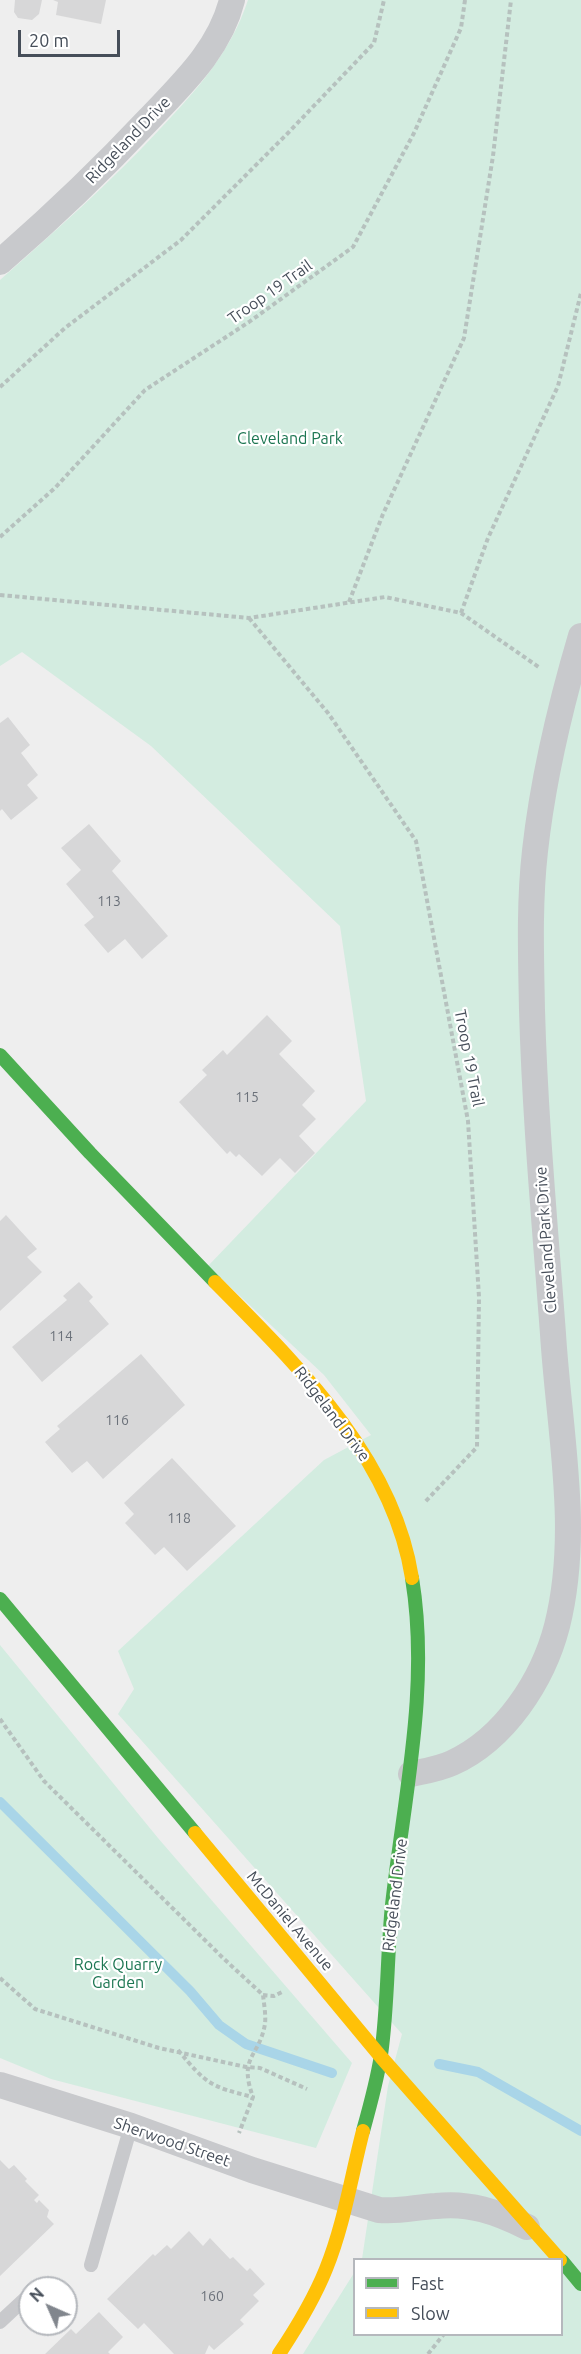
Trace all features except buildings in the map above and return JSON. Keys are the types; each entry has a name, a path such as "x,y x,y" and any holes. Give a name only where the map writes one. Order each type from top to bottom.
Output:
{"street":[{"name":"Ridgeland Drive","path":"0,262 110,160 196,70 215,41 232,0"},
{"name":"Cleveland Park Drive","path":"411,1774 456,1761 494,1734 525,1698 545,1664 558,1626 566,1584 570,1541 568,1498 556,1387 535,1077 530,934 535,854 542,796 567,683 581,636"},
{"name":"Ridgeland Drive","path":"0,1055 69,1133 316,1389 355,1440 382,1485 400,1529 418,1609 420,1685 411,1774 388,1941 381,2057 330,2260 312,2300 279,2354"},
{"name":"McDaniel Avenue","path":"0,1599 381,2057 559,2258"},
{"name":"Sherwood Street","path":"0,2085 131,2126 242,2167 345,2199"},
{"path":"345,2199 379,2210 398,2212 436,2205 464,2205 495,2212 535,2230"},
{"name":"McDaniel Avenue","path":"563,2262 581,2284"}],"lane":[{"path":"91,2265 131,2126"},
{"path":"0,2322 18,2305"}],"path":[{"path":"0,387 65,328 181,240 279,142 375,43 384,0"},
{"name":"Troop 19 Trail","path":"0,537 55,488 145,390 249,322 353,247 419,123 461,28 465,0"},
{"path":"349,602 383,514 464,338 493,156 511,0"},
{"path":"461,613 488,538 558,386 581,293"},
{"path":"0,595 249,618 385,597 461,613 525,659 567,683"},
{"name":"Troop 19 Trail","path":"249,618 328,713 416,841 468,1121 479,1297 477,1447 400,1529"},
{"path":"0,1719 44,1781 223,1958 263,1995 274,1996"},
{"path":"0,1978 35,2009 159,2048 260,2068 307,2089"},
{"path":"237,2137 253,2097 246,2079 246,2067 265,2025 263,1995"},
{"path":"178,2050 196,2072 216,2088 253,2097"},
{"path":"428,2354 442,2336"}],"green space":[{"name":"Cleveland Park","path":"248,0 581,0 581,2354 303,2354 353,2275 353,2336 563,2336 563,2258 362,2258 388,2086 402,2034 118,1714 134,1689 118,1651 324,1460 371,1435 324,1375 208,1266 366,1101 340,926 151,746 22,652 0,666 0,280 101,188 186,101 222,54 241,19"},
{"name":"Rock Quarry Garden","path":"0,1645 158,1838 352,2063 316,2148 51,2079 0,2058"}],"waterway":[{"path":"0,1802 190,1991 219,2025 246,2044 332,2073"},
{"path":"439,2064 478,2072 581,2131"}],"traffic: fast":[{"path":"0,1055 90,1153 215,1282"},
{"path":"363,2131 381,2055 392,1905 417,1701 417,1619 412,1578"},
{"path":"0,1599 195,1833"},
{"path":"563,2262 581,2284"}],"traffic: slow":[{"path":"215,1282 308,1380 363,1453 385,1492 401,1534 412,1578"},
{"path":"195,1833 381,2057 558,2258"},
{"path":"279,2354 305,2313 326,2269 342,2218 363,2131"}]}
